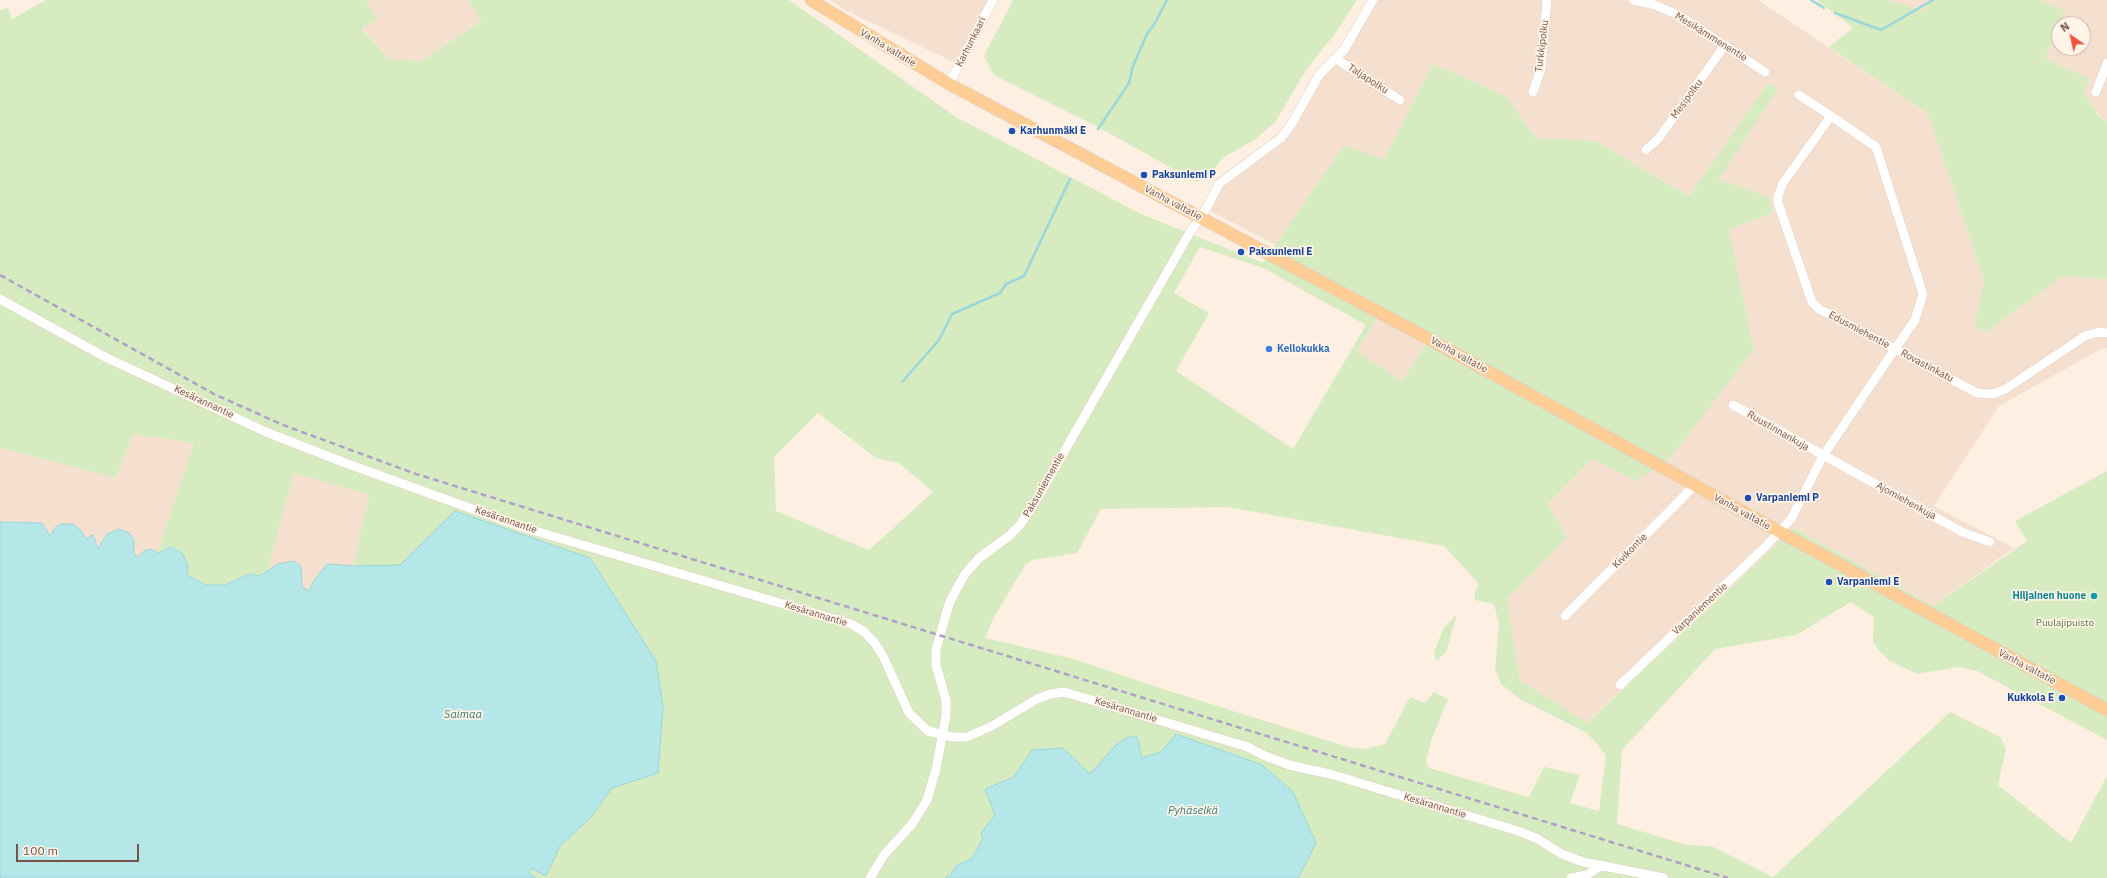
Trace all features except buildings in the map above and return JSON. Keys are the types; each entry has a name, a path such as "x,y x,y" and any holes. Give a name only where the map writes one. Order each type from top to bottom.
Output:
{"main road":[{"name":"Vanha valtatie","path":"811,0 949,84 1430,339 2107,710"}],"street":[{"name":"Karhunkaari","path":"949,84 993,0"},
{"path":"1200,218 1219,184 1281,138 1291,125 1319,75 1344,50 1373,0"},
{"name":"Turkkipolku","path":"1533,92 1541,69 1547,0"},
{"name":"Mesikämmenentie","path":"1633,0 1655,5 1680,16 1765,72"},
{"name":"Mesipolku","path":"1646,150 1659,138 1725,45"},
{"name":"Taljapolku","path":"1336,59 1400,100"},
{"path":"2096,92 2107,63"},
{"name":"Edusmiehentie","path":"1799,95 1831,116 1876,147 1923,294 1915,320 1895,349 1819,309 1812,302 1778,203 1778,196 1783,183 1831,116"},
{"name":"Paksuniementie","path":"870,878 884,855 913,823 928,800 946,716 946,700 936,665 936,650 949,604 956,590 978,558 1009,536 1020,525 1037,499 1054,466 1200,218"},
{"name":"Kesärannantie","path":"0,299 105,357 266,432 348,464 525,528 851,624 862,631 874,642 883,656 909,713 928,731 943,735 967,737 979,733 1037,699 1050,694 1064,692 1248,747 1263,756 1289,766 1330,774 1515,830 1536,838 1562,854 1583,862 1664,878"},
{"name":"Rovastinkatu","path":"1780,532 1791,519 1823,456 1895,349 1977,393 1992,394 2004,390 2085,336 2098,332 2107,333"},
{"name":"Ruustinnankuja","path":"1733,405 1823,456"},
{"name":"Ajomiehenkuja","path":"1823,456 1833,460 1962,532 1990,542"},
{"name":"Kivikontie","path":"1565,616 1694,485"},
{"name":"Varpaniementie","path":"1620,685 1780,532"},
{"path":"1571,878 1588,875 1602,866"}],"shaded area":[{"path":"366,0 468,0 481,21 421,61 389,59 362,28 377,19"},
{"path":"830,0 993,0 960,65 843,9"},
{"path":"1373,0 1758,0 1928,114 1984,280 1976,327 1986,332 2063,276 2107,279 2107,349 2103,348 1999,406 1934,506 2014,548 1933,606 1794,528 1586,723 1520,680 1507,599 1567,538 1548,504 1592,459 1636,481 1754,350 1729,230 1774,212 1769,197 1719,179 1768,83 1689,196 1595,141 1536,138 1506,96 1433,64 1384,160 1344,146 1276,245 1206,209 1219,184 1281,138 1319,75 1336,59"},
{"path":"1887,0 1929,0 1924,11"},
{"path":"2040,0 2107,0 2107,121 2101,118 2084,92 2090,79 2044,58 2051,42 2051,56 2091,56 2091,16 2063,16 2065,11"},
{"path":"1380,313 1429,339 1402,381 1357,351"},
{"path":"133,434 194,443 157,553 138,557 134,555 134,540 129,533 107,534 98,549 95,540 84,538 81,530 50,537 41,523 0,522 0,448 116,478"},
{"path":"294,472 369,495 353,566 313,582 309,591 302,587 301,566 267,573"}],"green space":[{"name":"Puulajipuisto","path":"46,0 366,0 377,19 362,29 389,59 421,61 481,21 468,0 789,0 956,117 1141,214 1263,263 1344,145 1384,159 1433,64 1506,96 1536,138 1595,141 1689,196 1768,83 1778,89 1719,179 1769,197 1774,212 1729,230 1754,350 1670,458 1636,481 1592,459 1548,504 1567,538 1507,599 1520,680 1587,723 1794,528 1933,606 2027,541 2015,521 2107,471 2107,740 1977,671 1959,667 1917,674 1890,661 1880,652 1873,642 1874,617 1851,602 1796,635 1715,649 1622,750 1617,824 1687,845 1711,846 1773,877 1950,712 2000,737 2006,749 1998,785 2071,843 2107,776 2107,878 978,878 972,859 957,865 951,874 945,878 536,878 529,874 313,582 327,564 353,566 369,495 294,473 267,573 260,576 249,574 225,585 206,585 187,575 188,566 182,553 171,547 157,553 194,443 133,434 116,478 0,448 0,10 8,8 12,19","holes":["1200,247 1263,268 1366,325 1293,449 1176,371 1209,313 1174,293","1380,313 1429,339 1402,381 1357,351","818,413 876,458 899,463 933,492 869,550 776,511 774,457","1227,507 1444,546 1479,584 1475,592 1475,600 1494,604 1499,624 1495,669 1501,684 1520,699 1587,733 1606,755 1599,811 1570,803 1580,775 1544,767 1529,797 1429,768 1426,761 1431,741 1448,699 1434,692 1425,703 1410,697 1385,744 1364,749 1348,747 1163,689 1074,659 985,638 994,617 1026,564 1033,560 1077,553 1101,509"]},
{"path":"1013,0 1357,0 1334,35 1306,70 1276,121 1257,138 1223,158 1208,177 1197,182 1096,126 994,75 984,56"},
{"path":"1817,0 1887,0 1924,11 1929,0 2040,0 2065,11 2063,16 2051,16 2051,44 2045,58 2090,79 2084,92 2100,118 2107,121 2107,279 2063,276 1986,332 1975,327 1984,280 1928,114 1829,47 1853,28"},
{"path":"1457,614 1446,652 1436,661 1434,653 1443,629"}],"water":[{"name":"Saimaa","path":"455,511 590,558 656,661 663,707 658,773 612,788 591,817 560,846 546,876 531,868 530,874 536,878 0,878 0,522 42,523 50,536 54,529 60,524 72,524 81,530 86,539 93,535 98,549 107,534 119,529 129,533 134,540 134,555 138,557 144,551 151,549 158,553 171,547 182,553 188,566 187,575 206,585 225,585 249,574 260,576 278,564 293,561 301,566 302,587 309,591 313,582 327,564 353,566 400,565"},
{"name":"Pyhäselkä","path":"1176,734 1262,765 1293,792 1316,843 1298,878 945,878 951,874 957,865 972,859 983,838 981,833 995,815 985,789 1014,777 1032,750 1063,748 1090,774 1118,743 1128,737 1137,737 1142,758 1161,752"}],"waterway":[{"path":"1098,129 1129,83 1133,66 1147,34 1155,23 1167,0"},
{"path":"1811,0 1824,8"},
{"path":"1835,13 1881,30 1933,0"},
{"path":"903,381 939,340 952,314 1000,293 1006,284 1024,276 1070,179"}],"railway":[{"path":"0,275 214,394 283,425 416,474 1728,878"}],"place":[{"name":"Karhunmäki E","path":"1012,131"},
{"name":"Paksuniemi P","path":"1144,175"},
{"name":"Paksuniemi E","path":"1241,252"},
{"name":"Kellokukka","path":"1269,349"},
{"name":"Varpaniemi P","path":"1748,498"},
{"name":"Varpaniemi E","path":"1829,582"},
{"name":"Hiljainen huone","path":"2094,596"},
{"name":"Kukkola E","path":"2062,698"}]}
